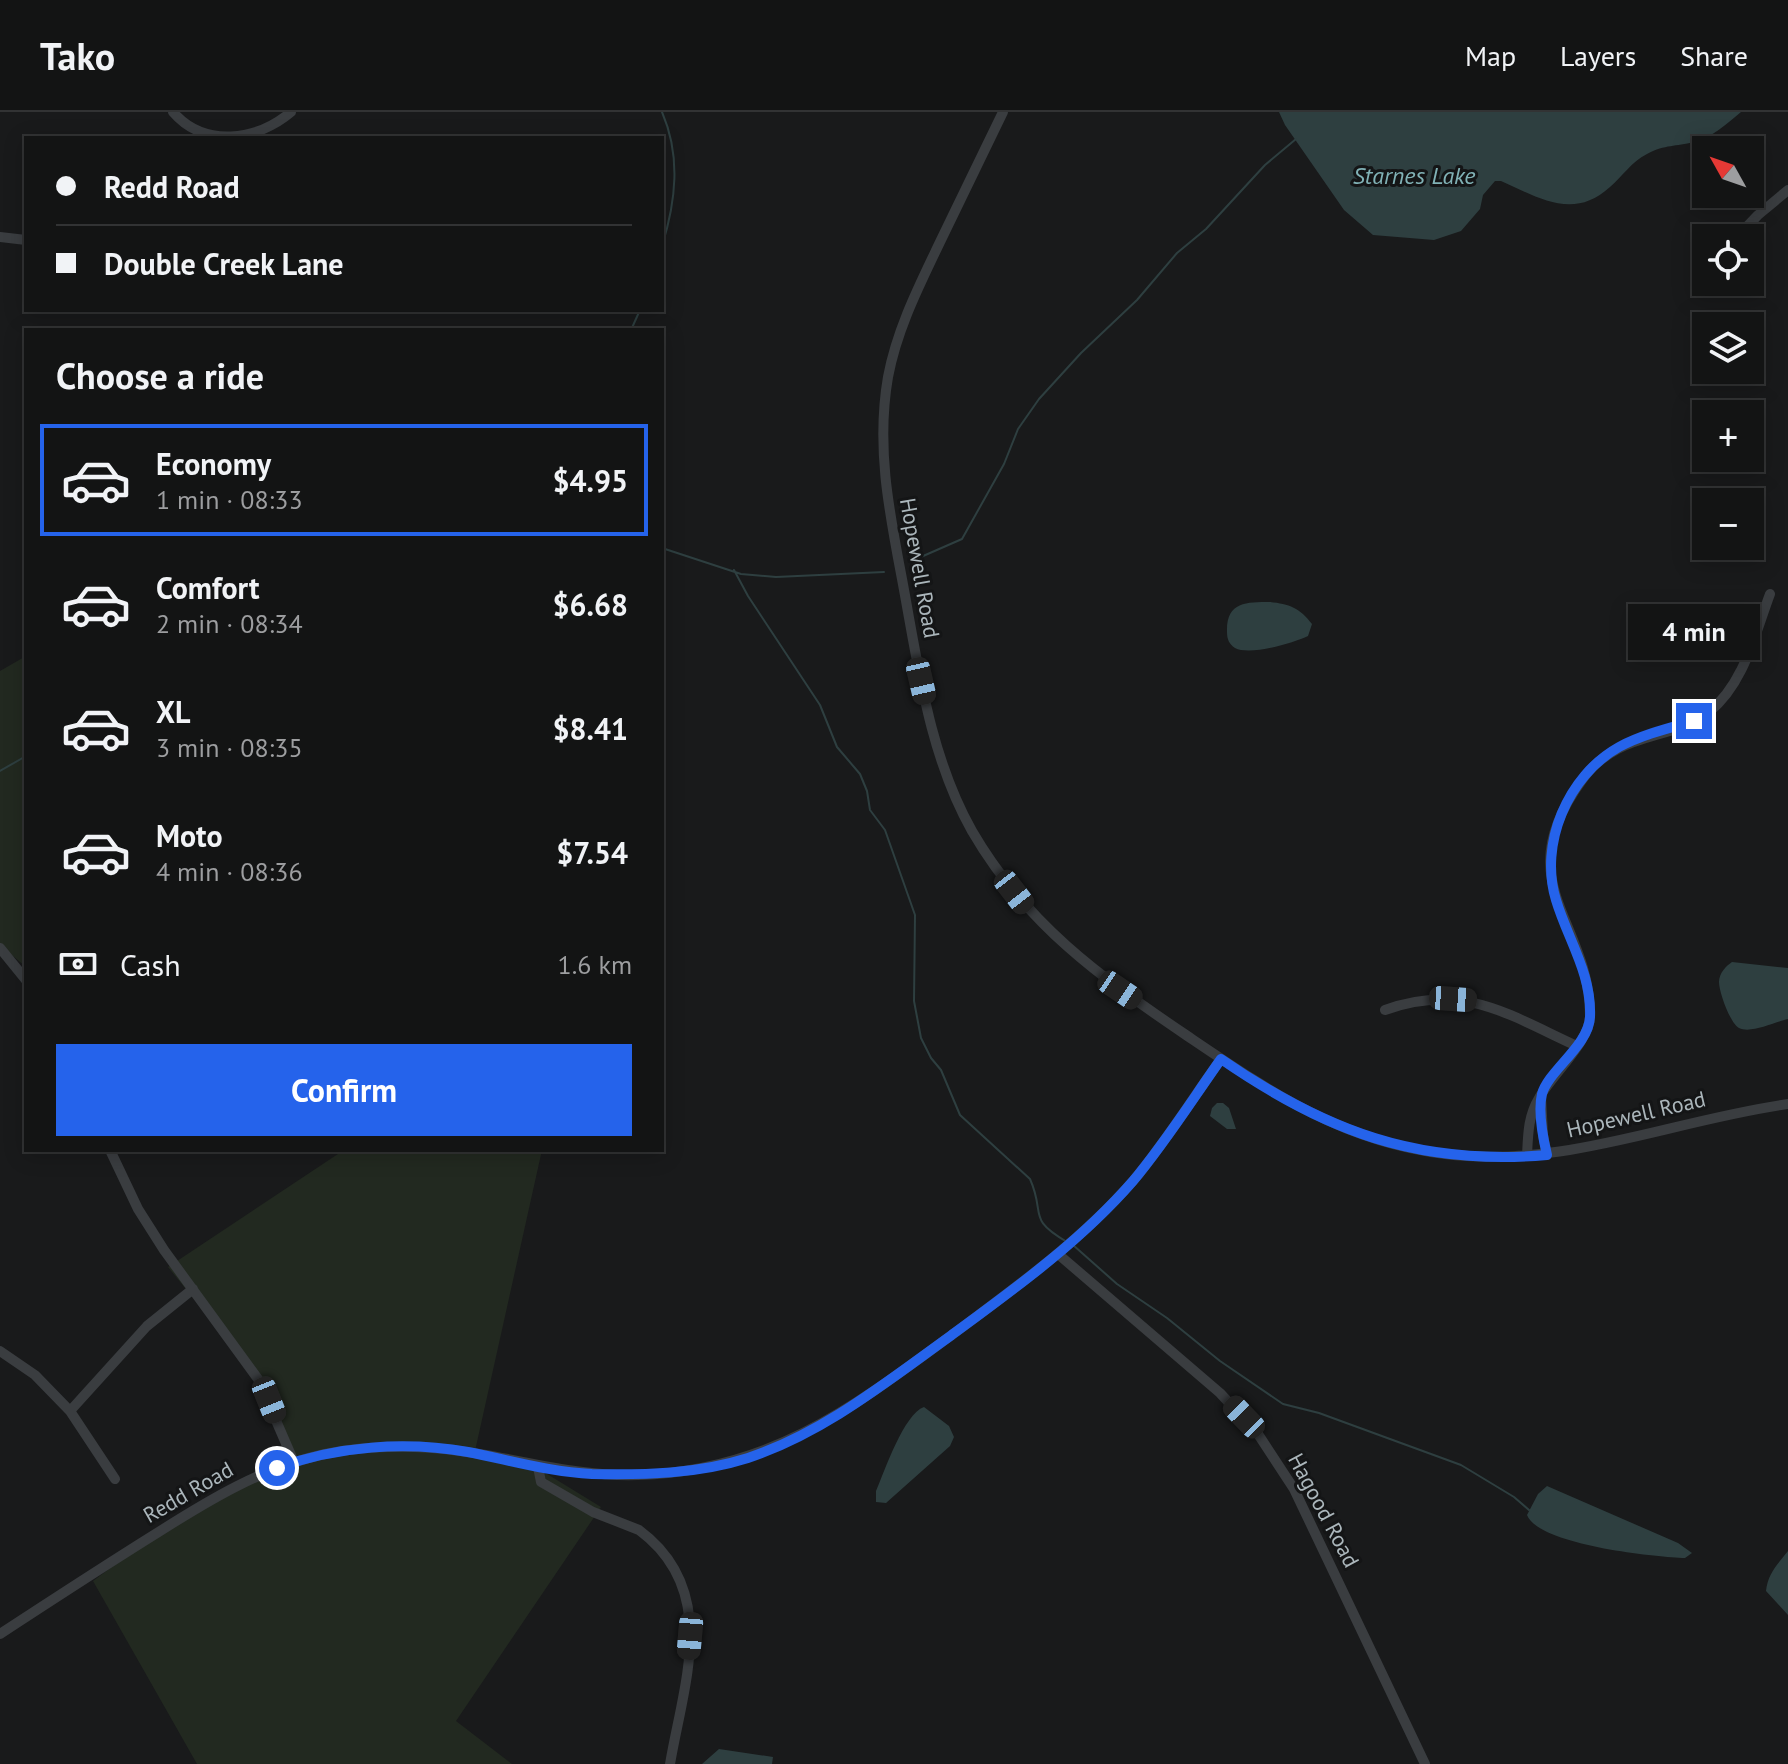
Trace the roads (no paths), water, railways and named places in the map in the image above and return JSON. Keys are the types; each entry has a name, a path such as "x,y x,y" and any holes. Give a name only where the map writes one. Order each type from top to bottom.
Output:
{"street":[{"path":"173,112 198,131 224,136"},
{"path":"235,136 254,133 291,112"},
{"name":"Hopewell Road","path":"1003,112 915,294 898,340 883,417 882,454 886,496 925,698 939,753 959,805 980,843 1026,908 1093,970 1258,1084 1314,1116 1368,1138 1445,1154 1488,1158 1547,1155 1788,1104"},
{"path":"1749,224 1788,190"},
{"path":"0,237 24,240"},
{"path":"1527,1156 1529,1121 1541,1095 1588,1030 1591,1013 1583,967 1551,883 1551,850 1559,821 1582,780 1606,755 1631,741 1694,721 1718,703 1741,670 1770,594"},
{"path":"0,948 24,978"},
{"path":"1385,1010 1415,1002 1471,1000 1577,1046"},
{"name":"Redd Road","path":"0,1634 211,1500 294,1462 352,1450 415,1447 466,1452 586,1474 637,1475 730,1462 780,1445 827,1423 1058,1254 1132,1182 1221,1059"},
{"path":"1541,1095 1547,1155"},
{"path":"111,1152 138,1209 164,1250 258,1379 294,1462"},
{"name":"Hagood Road","path":"1058,1254 1220,1393 1258,1434 1302,1504 1425,1764"},
{"path":"70,1411 147,1326 193,1289"},
{"path":"0,1351 35,1375 70,1411 115,1479"},
{"path":"538,1467 541,1482 564,1498 649,1537 667,1555 680,1576 688,1599 690,1636 685,1691 670,1764"}],"water":[{"name":"Starnes Lake","path":"1279,112 1741,112 1708,136 1692,136 1692,142 1665,147 1641,157 1610,187 1583,203 1556,203 1495,181 1483,195 1480,209 1461,231 1434,240 1373,235 1344,210"},
{"path":"1253,602 1270,602 1303,614 1312,624 1308,636 1261,650 1235,648 1227,632 1234,609"},
{"path":"1732,962 1788,968 1788,1019 1750,1030 1736,1025 1726,1007 1719,982 1723,970"},
{"path":"1217,1103 1229,1108 1236,1129 1227,1129 1210,1116"},
{"path":"924,1407 949,1426 954,1437 950,1446 886,1503 876,1502 876,1491 896,1444 909,1420"},
{"path":"1547,1486 1678,1543 1692,1553 1685,1558 1625,1552 1574,1542 1552,1534 1536,1525 1527,1515 1538,1494"},
{"path":"1788,1551 1788,1615 1766,1591 1771,1574"},
{"path":"719,1749 773,1757 772,1764 702,1764"}],"waterway":[{"path":"662,112 674,162 671,212 664,238"},
{"path":"914,560 962,539 1004,464 1018,429 1039,399 1081,353 1137,300 1177,253 1206,229 1265,165 1296,139"},
{"path":"632,328 639,312"},
{"path":"664,549 741,574 776,577 884,572"},
{"path":"734,570 820,705 837,747 860,774 870,810 885,830 915,915 914,1001 921,1038 941,1070 960,1115 1030,1179 1041,1221 1067,1242"},
{"path":"0,771 24,757"},
{"path":"1073,1245 1117,1284 1283,1404 1319,1413 1461,1465 1514,1497 1529,1510"}]}
